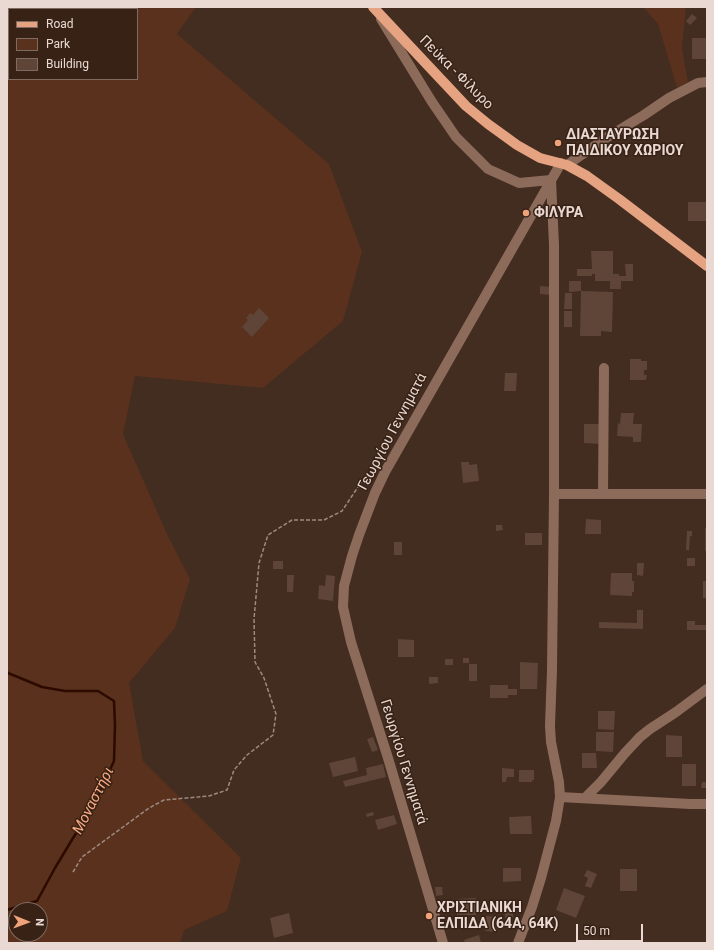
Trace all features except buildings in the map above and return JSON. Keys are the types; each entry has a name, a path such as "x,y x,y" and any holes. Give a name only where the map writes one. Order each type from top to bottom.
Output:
{"main road":[{"name":"Πεύκα - Φίλυρο","path":"373,8 466,106 488,124 517,145 540,158 564,164 587,176 707,266"}],"street":[{"path":"373,8 432,102 456,137 488,169 519,184 551,180 554,245 554,494 550,726 551,742 560,797 556,821 541,878 518,943"},
{"path":"564,164 669,98 698,83 707,82"},
{"name":"Γεωργίου Γεννηματά","path":"443,943 388,758 355,656 344,614 343,593 359,535 375,493 385,472 551,180 564,164"},
{"path":"603,494 604,368"},
{"path":"554,494 707,494"},
{"path":"585,798 640,737 707,689"},
{"path":"560,797 707,804"}],"path":[{"path":"73,872 82,857 149,808 164,800 209,796 227,790 234,770 238,765 247,755 273,735 276,714 264,678 255,662 254,618 259,563 268,535 292,520 324,520 342,511 362,481 381,480"}],"green space":[{"path":"7,7 196,7 177,34 329,164 362,252 343,321 263,388 135,376 123,434 167,534 190,579 175,628 129,683 143,761 241,858 227,911 184,930 180,943 7,943"},
{"path":"643,7 686,7 682,49 688,82 677,88 658,24"}],"waterway":[{"name":"Μοναστήρι","path":"7,672 42,687 65,691 98,691 114,701 115,725 114,761 92,809 55,868 37,901 7,910"}],"place":[{"name":"ΔΙΑΣΤΑΥΡΩΣΗ ΠΑΙΔΙΚΟΥ ΧΩΡΙΟΥ","path":"558,143"},
{"name":"ΦΙΛΥΡΑ","path":"526,213"},
{"name":"ΧΡΙΣΤΙΑΝΙΚΗ ΕΛΠΙΔΑ (64Α, 64Κ)","path":"429,916"}]}
